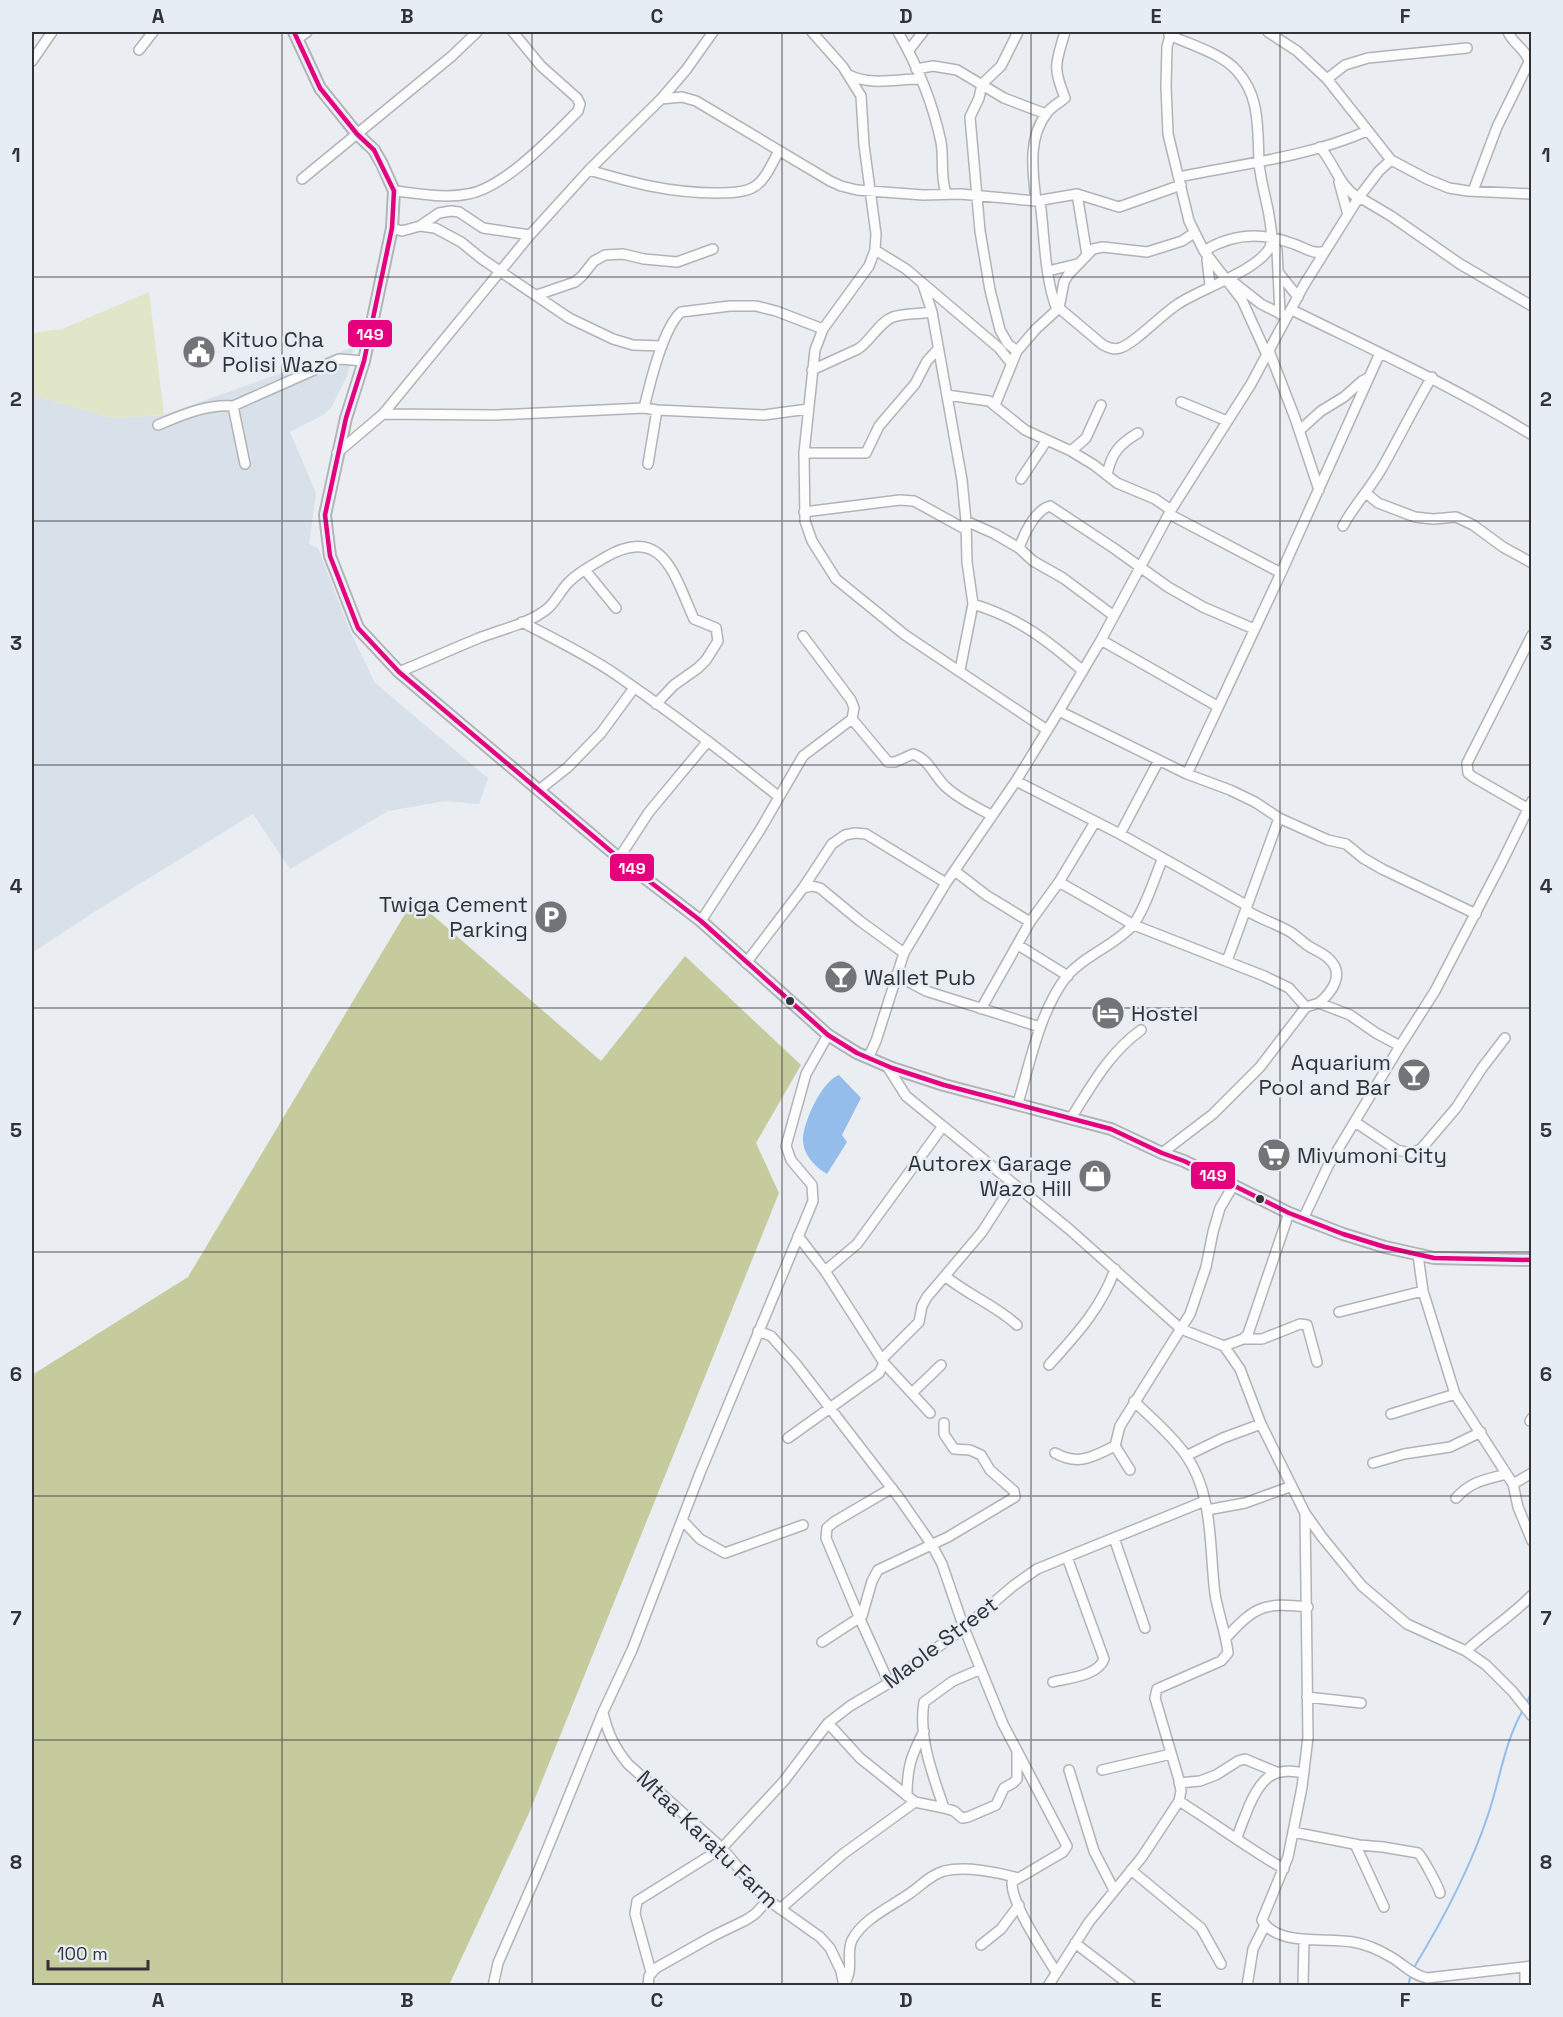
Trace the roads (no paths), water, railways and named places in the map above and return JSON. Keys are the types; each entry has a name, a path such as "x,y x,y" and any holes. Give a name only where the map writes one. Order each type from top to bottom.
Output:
{"main road":[{"path":"295,35 320,88 357,134 374,150 393,191 392,228 364,361 338,453 325,514 330,556 358,628 399,672 619,858 701,921 828,1035 868,1058 944,1085 1111,1129 1162,1154 1184,1161 1289,1213 1343,1234 1418,1255 1446,1259 1532,1260"}],"street":[{"path":"32,61 52,32"},
{"path":"139,50 153,32"},
{"path":"295,35 308,32"},
{"path":"302,179 452,56 477,32"},
{"path":"393,191 456,196 484,190 511,172 578,111 580,105 577,98 541,66 513,32"},
{"path":"338,453 383,414 530,235 589,170 661,99 714,32"},
{"path":"812,32 834,54 861,96 864,145 876,234 875,250 869,266 823,329 815,350 804,453 804,512 812,541 836,579 905,635 1047,730"},
{"path":"898,32 909,50 938,129 946,193"},
{"path":"909,50 923,32"},
{"path":"1017,351 1008,344 1000,330 996,315 980,231 970,117 979,98 982,84 1001,66 1018,32"},
{"path":"1065,32 1056,64 1056,75 1065,98 1046,114 1037,132 1032,165 1047,271 1051,292 1058,309 1103,345 1110,349 1118,349 1131,342 1170,309 1255,263 1269,248 1272,239"},
{"path":"1268,32 1303,57 1327,79 1391,160 1439,184 1456,189 1532,194"},
{"path":"1473,191 1497,127 1528,62 1527,55 1515,44 1508,32"},
{"path":"1286,314 1278,272 1277,250 1272,239 1259,162 1254,101 1246,82 1235,68 1224,60 1170,33 1166,86 1168,134 1194,233 1205,253 1246,307 1268,353 1299,430 1319,490"},
{"path":"1327,79 1346,65 1357,61 1423,51 1467,48"},
{"path":"849,75 858,80 874,81 918,74 933,66 957,70 1004,98 1046,114"},
{"path":"661,99 682,97 696,101 841,186 923,195 946,193 1038,201 1077,194 1119,207 1180,181 1347,140 1367,131"},
{"path":"1320,147 1346,189 1397,220 1460,264 1532,306"},
{"path":"589,170 652,188 688,193 746,191 763,179 779,151"},
{"path":"868,1058 882,1023 904,953 946,884 1016,781 1083,671 1170,512 1268,353 1286,314 1359,197 1378,171 1391,160"},
{"path":"1338,178 1348,215"},
{"path":"1077,194 1087,255"},
{"path":"392,228 402,231 420,226 440,213 451,211 459,212 483,228 530,235"},
{"path":"420,226 435,228 447,233 569,318 613,339 633,345 662,346"},
{"path":"995,405 1017,351 1036,328 1058,309 1064,282 1077,264 1093,249 1155,251 1186,239 1194,233"},
{"path":"1205,253 1221,241 1238,236 1272,239 1303,247 1311,252 1325,251"},
{"path":"537,295 575,282 594,261 605,255 623,254 677,262 712,249"},
{"path":"875,250 906,269 999,348 1011,363"},
{"path":"1205,253 1210,286"},
{"path":"1047,271 1077,264"},
{"path":"1278,272 1298,297"},
{"path":"1226,278 1261,304 1432,377 1532,435"},
{"path":"923,285 932,312 962,480 973,604 960,670"},
{"path":"644,408 662,346 677,315 686,310 756,306 823,329"},
{"path":"812,370 864,345 886,321 894,316 932,312"},
{"path":"804,453 866,453 879,426 915,384 927,361 938,349"},
{"path":"1186,774 1281,573 1380,353"},
{"path":"158,425 219,405 233,406 339,359 364,361"},
{"path":"1343,526 1352,509 1366,493 1381,469 1432,377"},
{"path":"1299,430 1320,411 1344,397 1368,378"},
{"path":"947,395 981,399 995,405 1025,430 1071,451 1117,483 1155,499 1170,512 1281,573"},
{"path":"1181,402 1227,421"},
{"path":"1071,451 1086,438 1101,405"},
{"path":"233,406 245,464"},
{"path":"383,414 496,415 644,408 764,415 808,410"},
{"path":"648,464 657,410"},
{"path":"1107,475 1109,464 1118,446 1138,433"},
{"path":"1021,480 1047,440"},
{"path":"1366,493 1378,503 1415,518 1456,517 1473,525 1503,547 1532,564"},
{"path":"804,512 900,500 914,501 965,525 995,534 1019,548 1033,561 1063,578 1114,616"},
{"path":"1019,548 1023,536 1032,523 1045,508 1050,506 1168,587 1203,607 1254,629"},
{"path":"399,672 522,622 547,609 563,587 585,570 626,547 646,546 667,563 681,586 694,618 717,628 718,641 706,660 692,674 674,685 656,704"},
{"path":"585,570 616,608"},
{"path":"973,604 1000,612 1040,636 1083,671"},
{"path":"522,622 617,675 708,741 779,797"},
{"path":"1303,1219 1328,1166 1435,991 1476,914 1529,804 1473,777 1468,773 1467,763 1532,635"},
{"path":"701,921 803,756 852,719 854,708 851,700 803,636"},
{"path":"1101,640 1217,706"},
{"path":"540,790 601,733 634,688"},
{"path":"1059,711 1186,774 1255,802 1279,818 1328,840 1346,844 1382,869 1476,914"},
{"path":"852,719 888,762 895,762 913,754 918,756 927,762 937,778 948,789 992,815"},
{"path":"619,858 649,812 708,741"},
{"path":"1120,834 1159,760"},
{"path":"1016,781 1120,834 1162,860 1206,881 1261,920 1291,933 1329,958 1335,967 1334,986 1327,996 1319,1003 1306,1007 1260,1067 1213,1114 1162,1154"},
{"path":"1227,961 1279,818"},
{"path":"981,1009 1030,922 1059,882 1095,822"},
{"path":"746,963 803,888 832,844 844,835 866,834 946,884"},
{"path":"1018,1103 1040,1027 1068,976 1134,925 1162,860"},
{"path":"955,871 986,895 1030,922"},
{"path":"1059,882 1134,925 1289,988 1306,1007"},
{"path":"803,888 812,886 820,888 904,953"},
{"path":"1018,945 1068,976"},
{"path":"896,975 926,991 1040,1027"},
{"path":"1319,1003 1350,1015 1400,1046"},
{"path":"1071,1118 1099,1072 1115,1052 1141,1030"},
{"path":"493,1985 498,1964 540,1868 603,1712 632,1650 758,1331 813,1201 814,1193 808,1178 788,1154 787,1139 806,1074 828,1035"},
{"path":"1355,1122 1396,1150 1411,1153 1422,1149 1456,1108 1505,1038"},
{"path":"886,1066 906,1096 1070,1229 1181,1329 1224,1346 1240,1369 1261,1424 1305,1513 1362,1586 1407,1624 1466,1651 1499,1676 1532,1716"},
{"path":"825,1271 857,1244 943,1126"},
{"path":"788,1438 879,1373 883,1361 919,1322 922,1306 982,1232 1013,1184"},
{"path":"1130,1470 1115,1446 1120,1426 1190,1314 1200,1287 1220,1208 1233,1186"},
{"path":"1224,1346 1248,1335 1289,1213"},
{"path":"798,1236 825,1271 883,1361 930,1413"},
{"path":"1418,1255 1423,1291 1455,1394 1513,1484 1520,1514 1532,1541"},
{"path":"1049,1365 1082,1328 1099,1304 1115,1269"},
{"path":"945,1276 974,1297 1005,1314 1017,1325"},
{"path":"1339,1312 1423,1291"},
{"path":"1243,1339 1262,1339 1300,1324 1307,1325 1317,1362"},
{"path":"758,1331 771,1336 783,1348 831,1407 892,1488 932,1545 942,1564 964,1628 1003,1724 1067,1846 1063,1852 1047,1863 1012,1882 1019,1905 1056,1972"},
{"path":"912,1393 941,1365"},
{"path":"1391,1414 1455,1394"},
{"path":"1048,1986 1075,1943 1113,1890 1142,1857 1179,1801 1179,1783 1155,1698 1157,1689 1221,1661 1228,1653 1216,1596 1206,1506 1200,1484 1186,1456 1162,1427 1134,1401"},
{"path":"822,1642 860,1619 872,1581 878,1570 932,1545 1015,1497 1014,1491 990,1470 981,1455 970,1450 954,1449 944,1434 944,1423"},
{"path":"1186,1456 1223,1438 1261,1424"},
{"path":"1373,1463 1404,1454 1450,1447 1481,1432"},
{"path":"1055,1453 1077,1461 1115,1446"},
{"path":"1513,1484 1532,1473"},
{"path":"1456,1498 1465,1487 1473,1483 1506,1474"},
{"name":"Maole Street","path":"651,1972 635,1914 637,1901 722,1848 784,1781 828,1723 850,1706 890,1683 964,1628 1013,1586 1037,1569 1114,1538 1206,1506 1245,1503 1292,1485"},
{"path":"890,1683 826,1538 827,1528 834,1522 892,1488"},
{"path":"1305,1513 1308,1737 1304,1773 1284,1869 1262,1920 1265,1925 1290,1937 1304,1940 1321,1938 1356,1942 1389,1956 1420,1977 1528,1966 1525,1986"},
{"path":"683,1521 700,1539 725,1553 804,1525"},
{"path":"676,1538 700,1539"},
{"path":"1114,1538 1145,1628"},
{"path":"1053,1682 1093,1671 1100,1667 1104,1659 1067,1557"},
{"path":"1466,1651 1485,1633 1519,1608 1532,1594"},
{"path":"1226,1638 1240,1621 1259,1610 1282,1604 1308,1607"},
{"path":"944,1808 927,1754 922,1711 924,1702 953,1681 981,1668"},
{"path":"1307,1697 1361,1703"},
{"name":"Mtaa Karatu Farm","path":"603,1712 616,1750 628,1764 722,1848 768,1900 820,1937 830,1948 841,1971 844,1986"},
{"path":"828,1723 860,1758 915,1802 954,1811 962,1818 996,1805 1001,1792 1017,1779 1017,1747"},
{"path":"907,1796 907,1772 912,1754 924,1731"},
{"path":"1102,1770 1171,1754"},
{"path":"1179,1783 1200,1781 1245,1759 1276,1772"},
{"path":"1069,1770 1094,1851 1113,1890"},
{"path":"1237,1838 1257,1789 1265,1779 1276,1772 1290,1770 1304,1773"},
{"path":"1179,1801 1284,1869"},
{"path":"780,1909 843,1854 915,1802"},
{"path":"1293,1833 1355,1845 1418,1853 1422,1856 1428,1873 1438,1884 1440,1893"},
{"path":"1355,1845 1384,1907"},
{"path":"844,1986 849,1971 848,1953 855,1936 872,1919 928,1879 946,1870 999,1872 1018,1878"},
{"path":"1131,1870 1201,1928 1221,1964"},
{"path":"648,1986 651,1972 755,1914 768,1900"},
{"path":"981,1945 1001,1929 1019,1905"},
{"path":"1247,1986 1253,1949 1265,1925"},
{"path":"1303,1986 1304,1940"},
{"path":"1075,1943 1131,1986"}],"water":[{"path":"839,1075 861,1098 842,1135 847,1142 827,1174 818,1168 807,1155 803,1140 806,1123 820,1093"}],"waterway":[{"path":"1527,1702 1532,1691"},
{"path":"1413,1969 1445,1913 1473,1855 1488,1815 1511,1735 1523,1710"},
{"path":"1408,1986 1411,1974"}],"place":[{"name":"Kituo Cha Polisi Wazo","path":"199,352"},
{"name":"Twiga Cement Parking","path":"551,917"},
{"name":"Wallet Pub","path":"841,977"},
{"name":"Hostel","path":"1108,1013"},
{"name":"Aquarium Pool and Bar","path":"1414,1075"},
{"name":"Mivumoni City","path":"1274,1155"},
{"name":"Autorex Garage Wazo Hill","path":"1095,1176"}]}
